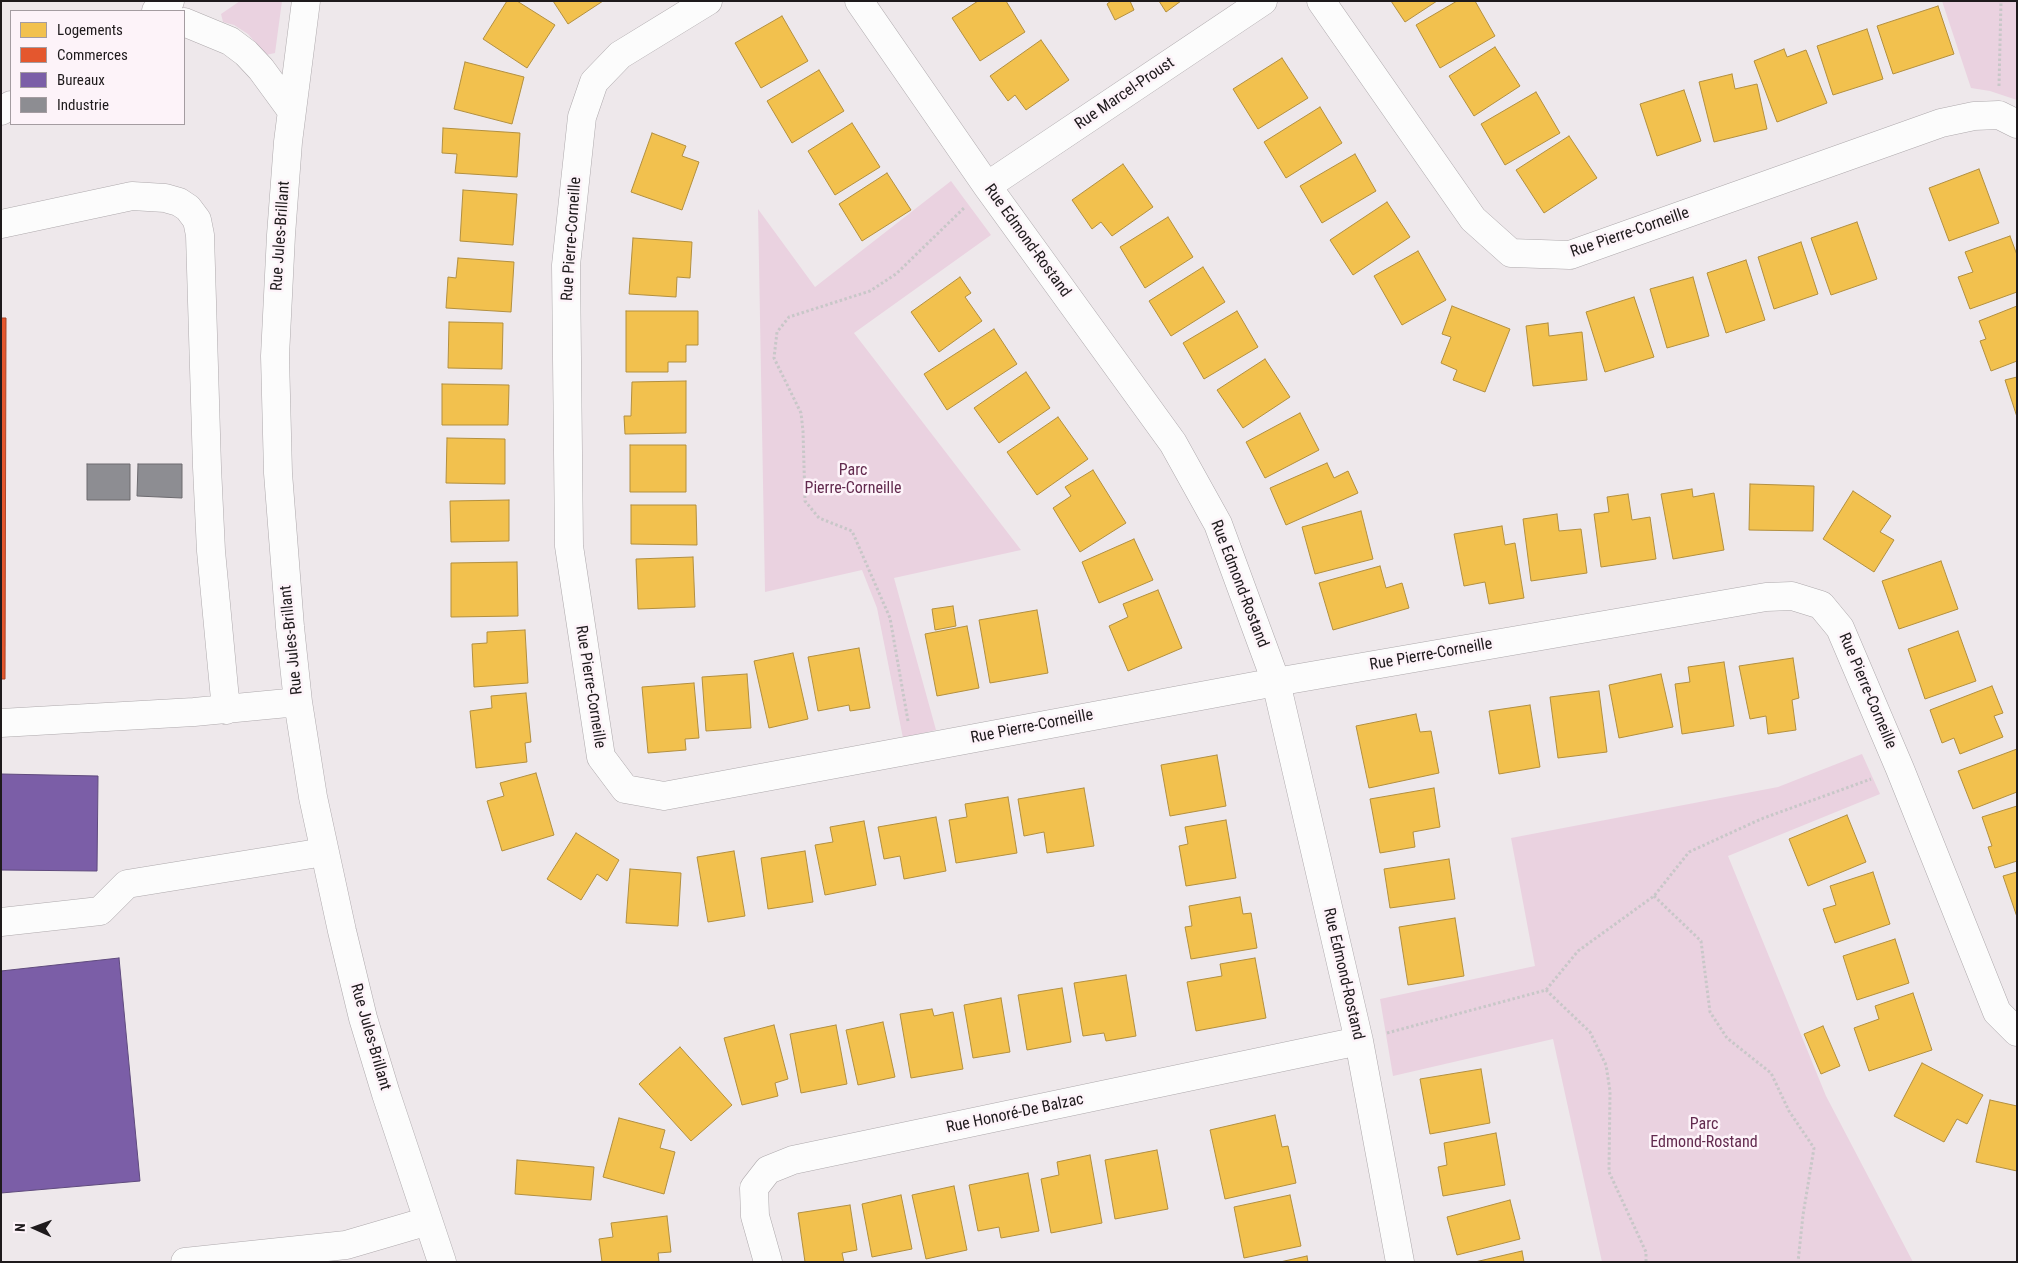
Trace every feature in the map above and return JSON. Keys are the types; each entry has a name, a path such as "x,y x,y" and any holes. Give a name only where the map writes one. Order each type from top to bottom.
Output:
{"street":[{"path":"157,10 170,1"},
{"name":"Rue Jules-Brillant","path":"306,1 291,110 278,288 276,412 282,550 298,702 324,852 364,1018 386,1094 442,1262"},
{"name":"Rue Pierre-Corneille","path":"708,1 620,55 594,82 582,117 566,265 569,546 601,757 625,789 664,796 1276,682 1766,597 1792,596 1821,605 1840,628 1900,769 1997,1012 2017,1032"},
{"name":"Rue Edmond-Rostand","path":"859,1 987,186 1174,443 1218,524 1276,682 1359,1041 1400,1262"},
{"name":"Rue Marcel-Proust","path":"987,186 1263,1"},
{"name":"Rue Pierre-Corneille","path":"1321,1 1472,219 1511,253 1570,256 1941,123 1974,116 2008,119"},
{"path":"185,22 230,41 246,53 261,69 291,110"},
{"path":"1,224 132,196 165,198 179,202 188,208 197,220 200,235 211,551 226,710"},
{"path":"1,723 65,721 226,710 298,702"},
{"path":"1,922 100,911 127,884 324,852"},
{"name":"Rue Honoré-De Balzac","path":"768,1262 755,1216 754,1188 768,1170 794,1160 1359,1041"},
{"path":"185,1262 307,1255 428,1222"}],"path":[{"path":"2000,1 2008,119"},
{"path":"913,750 890,618 852,531 819,518 805,501 801,413 774,358 777,332 789,317 870,291 896,274 987,186"},
{"path":"1359,1041 1546,990 1578,951 1654,896 1689,852 1761,819 1900,769"},
{"path":"1654,896 1701,941 1710,1012 1727,1038 1771,1073 1789,1111 1814,1148 1803,1215 1798,1262"},
{"path":"1546,990 1590,1032 1606,1065 1610,1091 1610,1172 1646,1252 1646,1262"}],"green space":[{"path":"240,1 282,1 275,53 266,55 248,34 234,25 223,22 221,14"},
{"path":"1942,1 2017,1 2017,100 1990,91 1971,88"},
{"name":"Parc Pierre-Corneille","path":"951,181 991,235 854,333 1021,550 894,578 936,730 903,738 877,608 862,570 765,592 758,209 815,287"},
{"name":"Parc Edmond-Rostand","path":"1862,754 1880,794 1728,856 1826,1096 1913,1262 1602,1262 1553,1039 1393,1076 1380,999 1535,966 1511,838 1778,787"}],"building: Logements":[{"path":"507,1 517,1 555,25 527,68 483,39"},
{"path":"553,1 603,1 568,24"},
{"path":"978,1 1006,1 1025,32 980,61 952,18"},
{"path":"1111,1 1130,1 1134,10 1115,20 1107,4"},
{"path":"1159,1 1181,1 1166,12"},
{"path":"1391,1 1437,1 1405,22"},
{"path":"1457,1 1475,1 1495,36 1440,68 1416,25"},
{"path":"1938,6 1954,54 1893,74 1877,26"},
{"path":"782,16 808,61 761,88 735,43"},
{"path":"1867,29 1883,79 1833,95 1817,46"},
{"path":"1041,40 1069,80 1026,110 1015,95 1008,101 990,76"},
{"path":"1495,47 1520,86 1474,116 1449,76"},
{"path":"1784,49 1787,57 1806,50 1827,103 1777,122 1754,61"},
{"path":"1282,58 1308,98 1258,129 1233,89"},
{"path":"465,62 524,77 512,124 454,109"},
{"path":"819,70 844,111 792,143 767,101"},
{"path":"1732,74 1735,89 1757,84 1767,129 1714,142 1699,82"},
{"path":"1684,90 1701,141 1657,156 1640,104"},
{"path":"1536,92 1560,133 1505,165 1481,124"},
{"path":"1320,107 1342,143 1286,178 1264,142"},
{"path":"852,123 880,167 835,195 808,151"},
{"path":"443,128 520,133 517,177 455,173 457,154 442,153"},
{"path":"652,133 686,146 682,156 699,162 682,210 631,192"},
{"path":"1569,136 1597,178 1544,213 1516,170"},
{"path":"1355,154 1376,191 1322,223 1300,186"},
{"path":"1123,164 1153,207 1112,236 1101,222 1092,229 1072,200"},
{"path":"1979,169 1999,223 1949,241 1929,188"},
{"path":"887,173 911,210 862,241 839,204"},
{"path":"463,190 517,194 513,245 460,241"},
{"path":"1387,202 1410,237 1353,275 1330,240"},
{"path":"1168,217 1193,257 1145,288 1120,247"},
{"path":"1857,222 1877,279 1831,295 1811,238"},
{"path":"2010,236 2017,255 2017,292 1970,309 1958,277 1973,272 1965,252"},
{"path":"633,238 692,242 690,278 677,277 676,297 629,294"},
{"path":"1801,242 1818,294 1774,309 1758,257"},
{"path":"1418,251 1446,300 1402,325 1374,276"},
{"path":"458,258 514,262 511,312 446,308 448,277 456,278"},
{"path":"1746,260 1765,320 1726,333 1707,273"},
{"path":"1203,267 1225,302 1171,336 1149,301"},
{"path":"960,277 971,293 965,297 982,321 939,352 911,312"},
{"path":"1693,277 1709,336 1667,348 1650,289"},
{"path":"1634,297 1654,357 1605,372 1586,312"},
{"path":"1452,306 1510,329 1485,392 1453,380 1457,370 1441,363 1451,337 1442,334"},
{"path":"2017,306 2017,361 1991,371 1980,341 1986,339 1979,321"},
{"path":"626,311 698,311 698,345 686,345 686,362 668,362 668,372 626,372"},
{"path":"1237,311 1258,347 1204,379 1183,343"},
{"path":"449,322 503,323 502,369 448,368"},
{"path":"1548,323 1549,336 1582,332 1587,380 1533,386 1526,326"},
{"path":"994,329 1017,364 947,410 924,374"},
{"path":"1265,359 1290,397 1243,428 1217,390"},
{"path":"1026,372 1050,408 999,443 974,408"},
{"path":"2017,377 2017,417 2005,380"},
{"path":"686,381 686,433 625,434 624,416 631,416 632,382"},
{"path":"442,384 509,385 508,425 442,425"},
{"path":"1300,413 1319,450 1265,478 1246,442"},
{"path":"1058,417 1088,459 1037,495 1007,452"},
{"path":"447,438 505,439 505,484 446,483"},
{"path":"630,445 686,445 686,492 630,492"},
{"path":"1327,463 1334,478 1348,471 1358,493 1286,525 1270,488"},
{"path":"1093,470 1126,523 1080,552 1053,508 1071,496 1065,487"},
{"path":"1750,484 1814,486 1813,531 1749,530"},
{"path":"1692,489 1693,497 1714,493 1724,550 1673,559 1661,494"},
{"path":"1853,491 1891,516 1880,532 1894,540 1874,572 1823,539"},
{"path":"1628,494 1632,520 1650,517 1656,559 1601,567 1594,514 1609,512 1607,497"},
{"path":"509,500 509,541 451,542 450,501"},
{"path":"631,505 696,505 697,545 631,544"},
{"path":"1361,511 1373,559 1315,574 1302,527"},
{"path":"1557,514 1559,531 1581,529 1587,573 1531,581 1523,519"},
{"path":"1502,526 1505,545 1515,543 1524,598 1489,604 1485,582 1464,586 1454,534"},
{"path":"1134,539 1153,580 1099,603 1082,562"},
{"path":"693,557 695,607 638,609 636,559"},
{"path":"1941,561 1958,609 1899,629 1882,581"},
{"path":"517,562 518,616 451,617 451,563"},
{"path":"1380,566 1386,588 1402,583 1409,608 1333,630 1319,583"},
{"path":"1158,590 1182,648 1128,671 1109,626 1128,617 1123,604"},
{"path":"953,606 956,626 935,630 932,609"},
{"path":"1037,610 1048,673 990,683 979,620"},
{"path":"967,626 979,688 937,696 925,634"},
{"path":"525,630 528,683 474,687 472,644 487,643 487,632"},
{"path":"1958,631 1976,681 1925,699 1908,649"},
{"path":"859,648 870,708 850,711 849,705 818,711 808,657"},
{"path":"793,653 808,719 769,728 754,661"},
{"path":"1793,658 1799,698 1792,700 1796,730 1768,734 1766,716 1750,719 1739,666"},
{"path":"1724,662 1734,726 1682,734 1675,684 1690,682 1688,667"},
{"path":"747,674 751,728 706,731 702,677"},
{"path":"1661,674 1673,727 1619,738 1609,685"},
{"path":"694,683 699,738 685,739 686,750 648,753 642,687"},
{"path":"1992,686 2003,713 1994,716 2003,737 1960,754 1954,738 1942,743 1930,710"},
{"path":"1599,691 1607,752 1558,758 1550,697"},
{"path":"526,693 531,742 525,743 527,762 476,768 470,711 492,708 491,696"},
{"path":"1530,705 1540,767 1499,774 1489,711"},
{"path":"1416,714 1420,732 1431,731 1439,773 1369,788 1356,726"},
{"path":"2017,749 2017,792 1973,809 1958,771"},
{"path":"1217,755 1226,806 1170,816 1161,765"},
{"path":"536,773 554,835 502,851 487,801 504,796 500,783"},
{"path":"1084,788 1094,846 1047,853 1044,832 1024,836 1018,799"},
{"path":"1434,788 1440,827 1413,832 1415,847 1380,853 1370,799"},
{"path":"1008,797 1017,853 956,863 949,820 967,817 965,804"},
{"path":"2017,806 2017,861 1995,868 1988,847 1992,846 1982,817"},
{"path":"1847,815 1866,862 1808,886 1789,839"},
{"path":"936,817 946,871 904,879 900,856 884,859 878,827"},
{"path":"1226,820 1236,878 1186,886 1179,846 1188,844 1185,827"},
{"path":"864,821 876,885 825,895 815,845 833,842 830,827"},
{"path":"576,833 619,860 607,881 597,874 581,900 547,879"},
{"path":"734,851 745,916 708,922 697,857"},
{"path":"805,851 813,902 768,909 761,858"},
{"path":"1449,859 1455,899 1390,908 1384,869"},
{"path":"630,869 681,873 678,926 626,923"},
{"path":"1873,872 1890,924 1835,943 1823,909 1836,905 1830,886"},
{"path":"2017,872 2017,917 2003,876"},
{"path":"1240,897 1243,914 1251,913 1257,948 1191,959 1185,927 1192,926 1189,906"},
{"path":"1455,918 1464,976 1408,985 1399,927"},
{"path":"1895,939 1909,983 1857,1000 1843,956"},
{"path":"1255,958 1266,1018 1196,1031 1187,982 1222,976 1220,964"},
{"path":"1126,975 1136,1036 1106,1041 1104,1033 1083,1036 1074,983"},
{"path":"1062,988 1071,1042 1027,1050 1018,995"},
{"path":"1913,993 1932,1050 1869,1071 1854,1028 1879,1019 1875,1006"},
{"path":"1001,998 1010,1052 973,1058 964,1005"},
{"path":"932,1009 934,1016 953,1012 963,1069 911,1078 900,1014"},
{"path":"883,1022 895,1077 858,1085 846,1030"},
{"path":"774,1025 788,1079 775,1083 778,1096 742,1105 724,1038"},
{"path":"836,1025 847,1084 801,1093 790,1034"},
{"path":"1823,1026 1840,1066 1821,1074 1804,1034"},
{"path":"680,1047 732,1105 691,1141 639,1084"},
{"path":"1922,1063 1983,1095 1967,1124 1957,1119 1944,1142 1894,1116"},
{"path":"1481,1069 1490,1123 1430,1134 1420,1079"},
{"path":"1990,1100 2017,1106 2017,1171 1976,1162"},
{"path":"1275,1115 1282,1147 1288,1146 1296,1183 1225,1199 1210,1130"},
{"path":"619,1118 665,1130 660,1148 675,1152 664,1194 603,1177"},
{"path":"1496,1133 1505,1185 1443,1196 1438,1167 1447,1165 1444,1143"},
{"path":"1157,1150 1168,1209 1115,1219 1105,1160"},
{"path":"1090,1155 1102,1223 1051,1233 1041,1179 1059,1175 1057,1162"},
{"path":"517,1160 594,1167 591,1200 515,1194"},
{"path":"1028,1173 1039,1231 1001,1238 999,1227 978,1231 969,1185"},
{"path":"954,1186 967,1250 926,1259 912,1195"},
{"path":"901,1195 912,1249 872,1257 862,1204"},
{"path":"1290,1195 1301,1246 1244,1258 1234,1207"},
{"path":"1510,1200 1520,1239 1457,1255 1447,1217"},
{"path":"850,1205 857,1250 842,1253 844,1262 805,1262 798,1213"},
{"path":"667,1216 671,1252 658,1253 659,1262 602,1262 599,1239 613,1237 611,1223"},
{"path":"1522,1251 1524,1262 1475,1262"},
{"path":"1307,1256 1308,1262 1280,1262"}],"building: Commerces":[{"path":"1,318 6,318 5,679 1,679"}],"building: Bureaux":[{"path":"1,774 98,776 97,871 1,870"},
{"path":"119,958 140,1181 1,1193 1,971"}],"building: Industrie":[{"path":"87,464 130,464 130,500 87,500"},
{"path":"138,464 182,464 182,498 137,496"}]}
